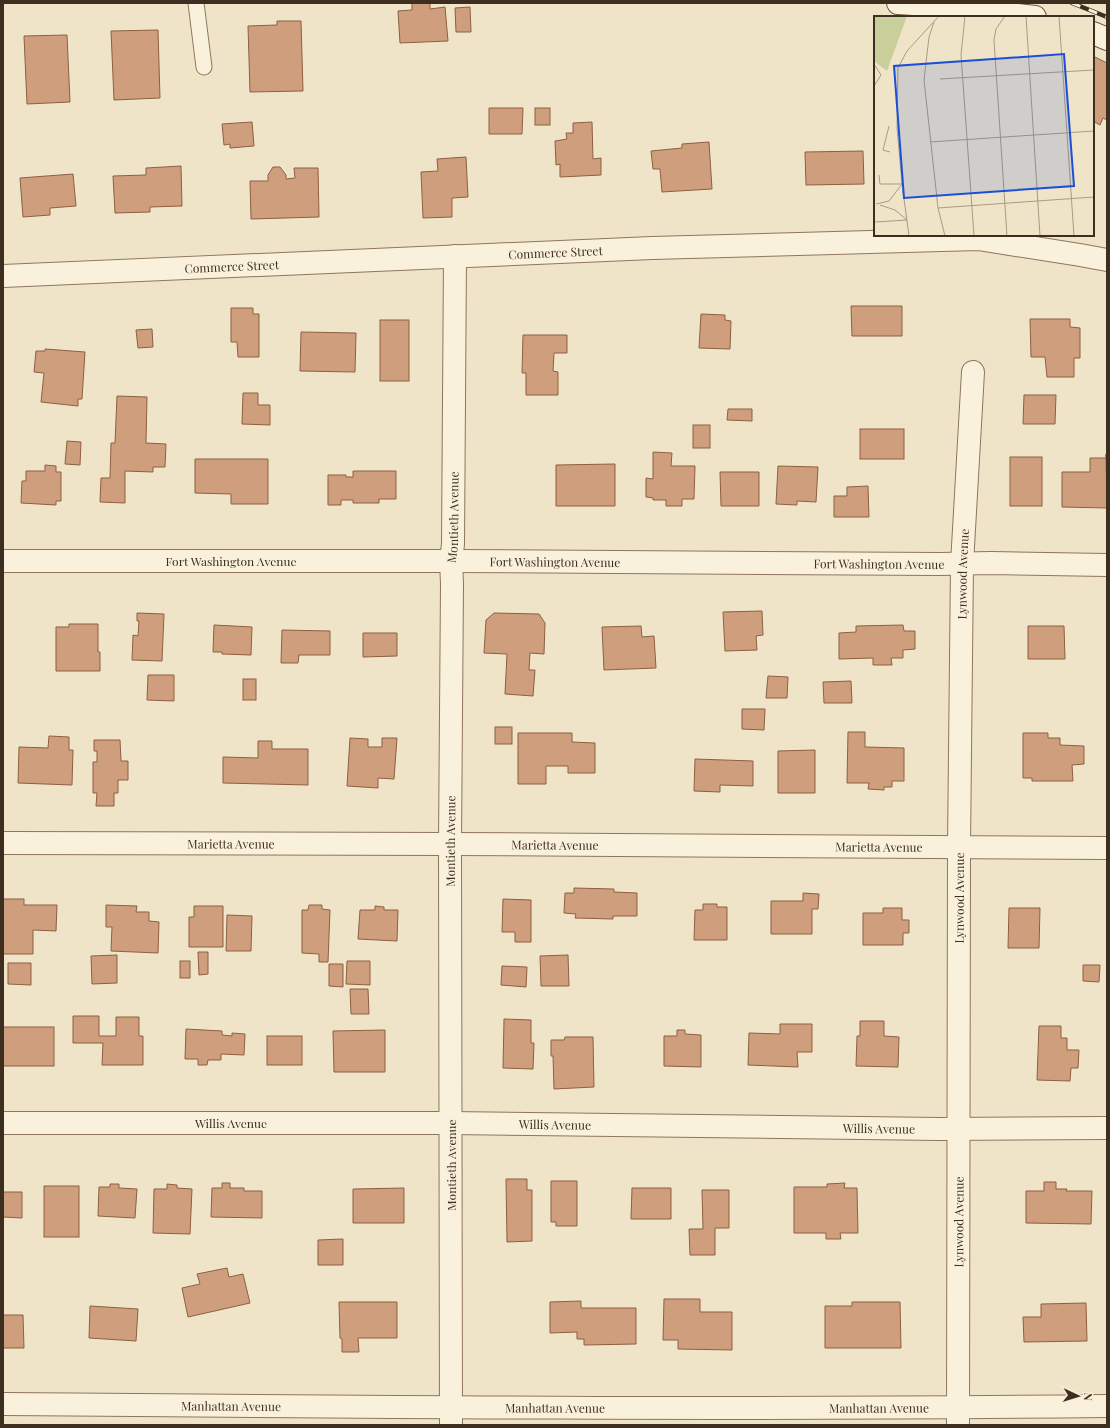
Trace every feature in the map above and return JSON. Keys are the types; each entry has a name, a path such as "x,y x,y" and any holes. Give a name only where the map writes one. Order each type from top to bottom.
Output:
{"street":[{"path":"898,3 991,11 1028,16"},
{"path":"1094,33 1107,39"},
{"name":"Commerce Street","path":"3,276 652,248 978,239 1080,254 1107,260"},
{"name":"Montieth Avenue","path":"452,1416 450,844 451,561 453,544 455,256"},
{"name":"Lynwood Avenue","path":"958,1417 959,847 962,564 973,372"},
{"name":"Fort Washington Avenue","path":"3,561 991,563 1107,566"},
{"name":"Marietta Avenue","path":"3,843 1107,848"},
{"name":"Willis Avenue","path":"3,1123 450,1123 1107,1128"},
{"name":"Manhattan Avenue","path":"3,1404 452,1416 958,1417 1107,1406"}],"lane":[{"path":"196,3 204,67"}],"building":[{"path":"412,3 430,3 430,9 445,7 448,41 400,43 398,11 412,10"},
{"path":"470,7 471,32 456,32 455,8"},
{"path":"277,21 301,21 303,91 250,92 248,26 277,25"},
{"path":"158,30 160,98 114,100 111,31"},
{"path":"67,35 70,102 27,104 24,36"},
{"path":"1094,56 1107,63 1107,120 1103,118 1100,125 1094,122"},
{"path":"489,108 523,108 522,134 489,134"},
{"path":"535,108 550,108 550,125 535,125"},
{"path":"252,122 254,146 230,148 230,144 224,145 222,124"},
{"path":"592,122 593,159 601,158 601,175 560,177 560,164 556,165 555,141 567,139 566,133 573,133 573,123"},
{"path":"709,142 712,189 662,192 660,169 653,169 651,151 682,148 682,144"},
{"path":"863,151 864,184 806,185 805,152"},
{"path":"466,157 468,197 452,198 452,217 423,218 421,172 438,171 437,159"},
{"path":"181,166 182,206 150,207 150,212 115,213 113,176 146,175 146,168"},
{"path":"273,167 280,167 286,175 286,179 295,178 294,168 318,168 319,217 251,219 250,181 268,181 268,175"},
{"path":"73,174 76,206 50,208 50,215 23,217 20,178"},
{"path":"851,306 902,306 902,336 852,336"},
{"path":"231,308 253,308 253,314 259,314 259,357 238,357 237,342 231,342"},
{"path":"701,314 725,315 725,320 731,321 730,349 699,348"},
{"path":"1030,319 1070,319 1070,327 1080,328 1080,358 1074,358 1074,377 1047,377 1045,357 1031,357"},
{"path":"380,320 409,320 409,381 380,381"},
{"path":"152,329 153,347 138,348 136,330"},
{"path":"301,332 356,333 355,372 300,371"},
{"path":"523,335 567,335 567,353 554,353 553,371 558,372 558,395 526,395 526,373 522,373"},
{"path":"45,349 85,352 82,399 78,399 78,406 41,402 44,373 34,372 36,351 45,351"},
{"path":"243,393 258,393 258,405 270,405 270,425 242,424"},
{"path":"1024,395 1056,395 1055,424 1023,424"},
{"path":"117,396 147,397 146,443 166,444 165,467 153,467 153,472 125,471 125,503 100,502 101,478 110,478 111,443 115,443"},
{"path":"728,409 752,409 752,421 727,420"},
{"path":"693,425 710,425 710,448 693,448"},
{"path":"860,429 904,429 904,459 860,459"},
{"path":"67,441 81,442 80,465 65,464"},
{"path":"653,452 672,453 671,466 695,466 694,499 682,499 682,506 666,506 666,500 653,500 653,498 646,497 646,478 653,479"},
{"path":"1106,454 1107,508 1062,507 1062,472 1090,472 1090,458 1106,458"},
{"path":"1010,457 1042,457 1042,506 1010,506"},
{"path":"195,459 268,459 268,504 231,504 231,494 195,493"},
{"path":"615,464 615,506 556,506 556,465"},
{"path":"45,465 56,466 56,472 61,472 61,501 56,501 56,505 21,503 22,481 26,481 26,471 45,471"},
{"path":"778,466 818,467 816,502 797,501 797,505 776,504"},
{"path":"353,471 396,471 396,499 379,499 379,503 353,503 353,500 341,500 341,505 328,505 328,475 346,475 346,477 353,477"},
{"path":"720,472 759,472 759,506 721,506"},
{"path":"868,486 869,517 834,517 834,496 847,496 847,487"},
{"path":"762,611 763,635 756,636 757,650 725,651 723,612"},
{"path":"137,613 164,614 162,661 132,660 133,635 138,636 139,621 137,621"},
{"path":"494,613 539,614 545,623 544,654 530,653 529,670 535,670 533,696 505,694 507,654 484,653 486,620"},
{"path":"69,624 98,624 100,671 56,671 56,627 69,627"},
{"path":"214,625 252,627 251,655 222,654 222,652 213,652"},
{"path":"903,625 904,631 915,631 915,649 903,650 903,658 891,658 892,665 873,665 873,658 839,659 839,633 856,632 856,626"},
{"path":"641,626 642,637 654,636 656,668 604,670 602,627"},
{"path":"1028,626 1064,626 1065,659 1028,659"},
{"path":"282,630 330,631 330,655 299,655 298,663 281,663"},
{"path":"363,633 397,633 397,656 363,657"},
{"path":"148,675 174,675 174,701 147,700"},
{"path":"768,676 788,677 787,698 766,698"},
{"path":"243,679 256,679 256,700 243,700"},
{"path":"851,681 852,703 824,703 823,682"},
{"path":"742,709 765,709 764,730 742,729"},
{"path":"495,727 512,727 512,744 495,744"},
{"path":"848,732 865,732 865,747 904,748 904,781 892,781 892,787 884,787 884,790 868,789 869,783 847,783"},
{"path":"518,733 572,733 572,742 595,743 595,773 568,773 568,766 546,766 546,784 518,784"},
{"path":"1023,733 1048,733 1048,738 1060,738 1060,745 1084,746 1084,764 1072,765 1073,781 1032,781 1032,778 1023,778"},
{"path":"49,736 69,737 69,750 73,750 72,785 18,783 19,747 48,748"},
{"path":"350,738 368,739 368,747 382,747 382,738 397,738 394,779 378,778 378,788 347,786"},
{"path":"94,740 120,740 121,761 128,761 128,780 118,780 118,793 114,793 114,806 96,806 97,793 93,793 93,762 97,762 97,751 94,751"},
{"path":"258,741 272,741 272,749 308,749 308,785 223,783 223,757 258,758"},
{"path":"815,750 815,793 778,793 778,751"},
{"path":"695,759 753,761 753,786 720,785 720,792 694,791"},
{"path":"574,888 614,889 614,892 637,893 637,916 613,916 613,919 575,918 576,914 564,913 565,893 574,893"},
{"path":"803,893 819,894 818,909 812,909 812,934 771,934 771,901 803,901"},
{"path":"3,899 24,899 24,905 57,905 56,931 33,930 33,954 3,954"},
{"path":"503,899 531,900 531,942 515,942 515,932 502,932"},
{"path":"703,904 717,904 717,907 727,907 727,940 694,940 695,910 703,910"},
{"path":"106,905 137,906 136,912 149,912 149,921 159,922 158,953 111,951 112,927 106,927"},
{"path":"309,905 322,905 322,909 330,910 328,962 319,962 319,954 302,953 302,910 308,910"},
{"path":"194,906 223,906 223,947 189,947 189,917 194,917"},
{"path":"375,906 384,907 384,910 398,910 397,941 358,939 360,910 375,910"},
{"path":"883,908 902,908 902,920 909,920 909,933 903,933 903,945 863,945 863,913 883,913"},
{"path":"1009,908 1040,908 1039,948 1008,948"},
{"path":"227,915 252,916 251,951 226,951"},
{"path":"198,952 208,952 208,974 199,975"},
{"path":"117,955 117,983 92,984 91,956"},
{"path":"568,955 569,986 541,986 540,956"},
{"path":"180,961 190,961 190,978 180,978"},
{"path":"347,961 370,961 370,985 346,984"},
{"path":"8,963 31,963 31,985 8,984"},
{"path":"329,964 343,964 343,987 329,986"},
{"path":"1083,965 1100,965 1099,982 1083,981"},
{"path":"502,966 527,967 526,987 501,985"},
{"path":"350,989 368,989 369,1014 351,1014"},
{"path":"73,1016 99,1016 99,1036 116,1036 116,1017 139,1017 139,1036 143,1036 143,1065 102,1065 103,1043 73,1043"},
{"path":"504,1019 531,1020 531,1043 534,1043 533,1069 503,1068"},
{"path":"860,1021 884,1021 884,1036 899,1037 898,1067 856,1066 857,1036 860,1036"},
{"path":"780,1024 812,1024 812,1052 797,1052 798,1067 748,1065 749,1033 780,1034"},
{"path":"1039,1026 1061,1026 1061,1038 1067,1038 1067,1050 1079,1050 1078,1068 1071,1068 1070,1081 1037,1080"},
{"path":"3,1027 54,1027 54,1066 3,1066"},
{"path":"186,1029 222,1031 222,1035 232,1036 232,1033 245,1034 244,1055 221,1054 221,1060 208,1060 207,1065 198,1065 198,1059 185,1059"},
{"path":"385,1030 385,1072 334,1072 333,1031"},
{"path":"677,1030 685,1030 685,1034 701,1035 701,1067 664,1066 664,1036 677,1036"},
{"path":"267,1036 302,1036 302,1065 267,1065"},
{"path":"565,1037 593,1037 594,1087 554,1089 551,1040 564,1040"},
{"path":"506,1179 527,1179 527,1190 532,1190 532,1241 507,1242"},
{"path":"551,1181 577,1181 577,1226 556,1226 556,1222 551,1222"},
{"path":"1044,1182 1056,1182 1056,1189 1067,1189 1066,1191 1092,1191 1091,1224 1026,1223 1026,1191 1044,1191"},
{"path":"222,1183 230,1183 230,1188 244,1188 244,1191 262,1191 262,1218 211,1217 212,1188 222,1188"},
{"path":"845,1183 844,1188 857,1188 858,1233 840,1233 841,1239 826,1239 826,1233 794,1233 794,1187 827,1187 827,1184"},
{"path":"110,1184 119,1184 119,1188 137,1189 135,1218 98,1216 99,1187 110,1187"},
{"path":"167,1184 177,1185 177,1188 192,1189 190,1234 153,1233 154,1189 167,1189"},
{"path":"44,1186 79,1186 79,1237 44,1237"},
{"path":"404,1188 404,1223 353,1223 353,1189"},
{"path":"632,1188 671,1188 671,1219 631,1219"},
{"path":"702,1190 729,1190 729,1228 715,1228 715,1255 690,1255 689,1229 703,1229"},
{"path":"3,1192 22,1192 22,1218 3,1217"},
{"path":"343,1239 343,1265 318,1265 318,1240"},
{"path":"227,1268 229,1277 243,1274 250,1303 188,1317 182,1288 200,1284 197,1274"},
{"path":"664,1299 700,1299 700,1312 732,1312 732,1350 678,1349 678,1340 663,1340"},
{"path":"581,1301 581,1308 636,1308 636,1344 584,1345 584,1339 577,1339 577,1332 550,1333 550,1302"},
{"path":"339,1302 397,1302 397,1338 358,1338 359,1352 342,1352"},
{"path":"852,1302 900,1302 901,1348 825,1348 825,1306 852,1306"},
{"path":"1086,1303 1087,1341 1024,1342 1023,1317 1041,1317 1041,1304"},
{"path":"90,1306 138,1309 136,1341 89,1338"},
{"path":"3,1315 23,1315 24,1348 3,1348"}],"railway":[{"path":"1072,3 1107,17"}]}
